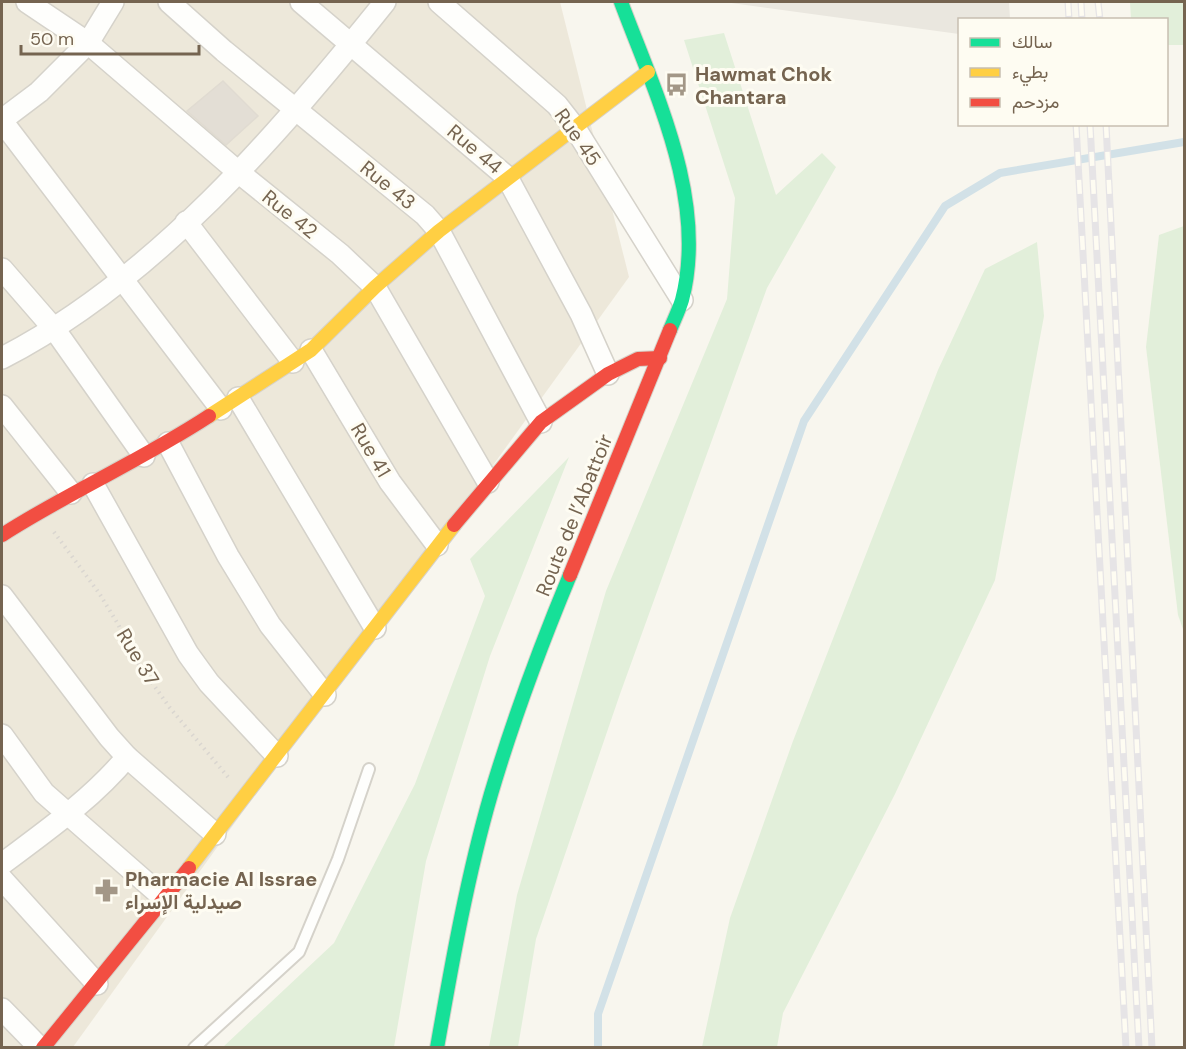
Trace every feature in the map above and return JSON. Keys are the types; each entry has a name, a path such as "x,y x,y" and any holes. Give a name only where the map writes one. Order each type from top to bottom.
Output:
{"street":[{"name":"Rue 42","path":"27,2 88,43 237,171 340,254 375,287 488,482"},
{"path":"113,2 88,43 39,92 2,120 123,280 230,404 375,628"},
{"name":"Rue 43","path":"170,2 224,51 425,215 440,231 541,423"},
{"name":"Rue 44","path":"301,2 507,177 581,314 608,374"},
{"path":"2,358 55,330 123,280 186,222 237,171 294,108 385,2"},
{"name":"Rue 45","path":"439,2 549,98 575,129 682,300"},
{"name":"Route de l’Abattoir","path":"437,1047 460,923 492,794 547,633 682,300 688,250 685,198 648,72 621,2"},
{"path":"2,535 71,494 168,443 311,350 375,287 440,231 507,177 575,129 648,72"},
{"path":"186,222 293,362"},
{"path":"2,269 55,330 144,456"},
{"name":"Rue 41","path":"311,350 390,482 437,545"},
{"path":"2,1009 41,1047 97,984 165,899 325,695 437,545 488,482 541,423 608,374 638,359 660,358"},
{"path":"2,406 71,494"},
{"path":"168,443 228,556 270,625 325,695"},
{"path":"93,484 188,654 209,683 277,756"},
{"path":"2,596 73,691 127,757 215,834"},
{"path":"2,735 44,793 67,816 165,899"},
{"path":"2,864 67,816 112,776 127,757"},
{"path":"2,879 97,984"}],"lane":[{"path":"194,1047 299,952 338,859 369,769"}],"path":[{"name":"Rue 37","path":"40,512 99,593 131,652 170,708 245,795"}],"shaded area":[{"path":"2,2 560,2 629,277 73,1047 2,1048"},
{"path":"724,2 1009,2 1010,18 958,18 958,34"}],"green space":[{"path":"1130,2 1184,2 1184,45 1168,45 1168,18 1131,18"},
{"path":"724,33 776,195 822,153 836,167 767,288 620,694 536,939 518,1047 489,1047 517,895 606,591 727,299 735,198 684,40"},
{"path":"1184,226 1184,632 1178,615 1146,347 1159,235"},
{"path":"1037,242 1044,316 995,580 895,794 783,1013 777,1047 702,1047 730,918 793,741 938,370 985,269"},
{"path":"569,457 490,656 426,861 394,1047 223,1047 334,943 415,784 485,596 470,559"}],"building":[{"path":"223,81 258,116 226,145 187,111"}],"waterway":[{"path":"598,1048 598,1014 804,421 945,206 1000,173 1184,142"}],"railway":[{"path":"1068,2 1069,18"},
{"path":"1081,2 1082,18"},
{"path":"1098,2 1100,18"},
{"path":"1076,126 1126,1048"},
{"path":"1090,126 1139,1048"},
{"path":"1106,126 1152,1048"}],"traffic: fast":[{"path":"621,2 662,110 683,186 688,224 688,262 682,300 670,330"},
{"path":"437,1048 454,952 482,825 508,739 570,575"}],"traffic: slow":[{"path":"209,416 311,350 375,287 439,231 648,72"},
{"path":"189,868 454,525"}],"traffic: jam":[{"path":"570,575 670,330"},
{"path":"454,525 541,422 608,374 638,359 660,358"},
{"path":"2,535 209,416"},
{"path":"43,1048 189,868"}],"place":[{"name":"Hawmat Chok Chantara","path":"677,85"},
{"name":"Pharmacie Al Issrae صيدلية الإسراء","path":"107,890"}]}
